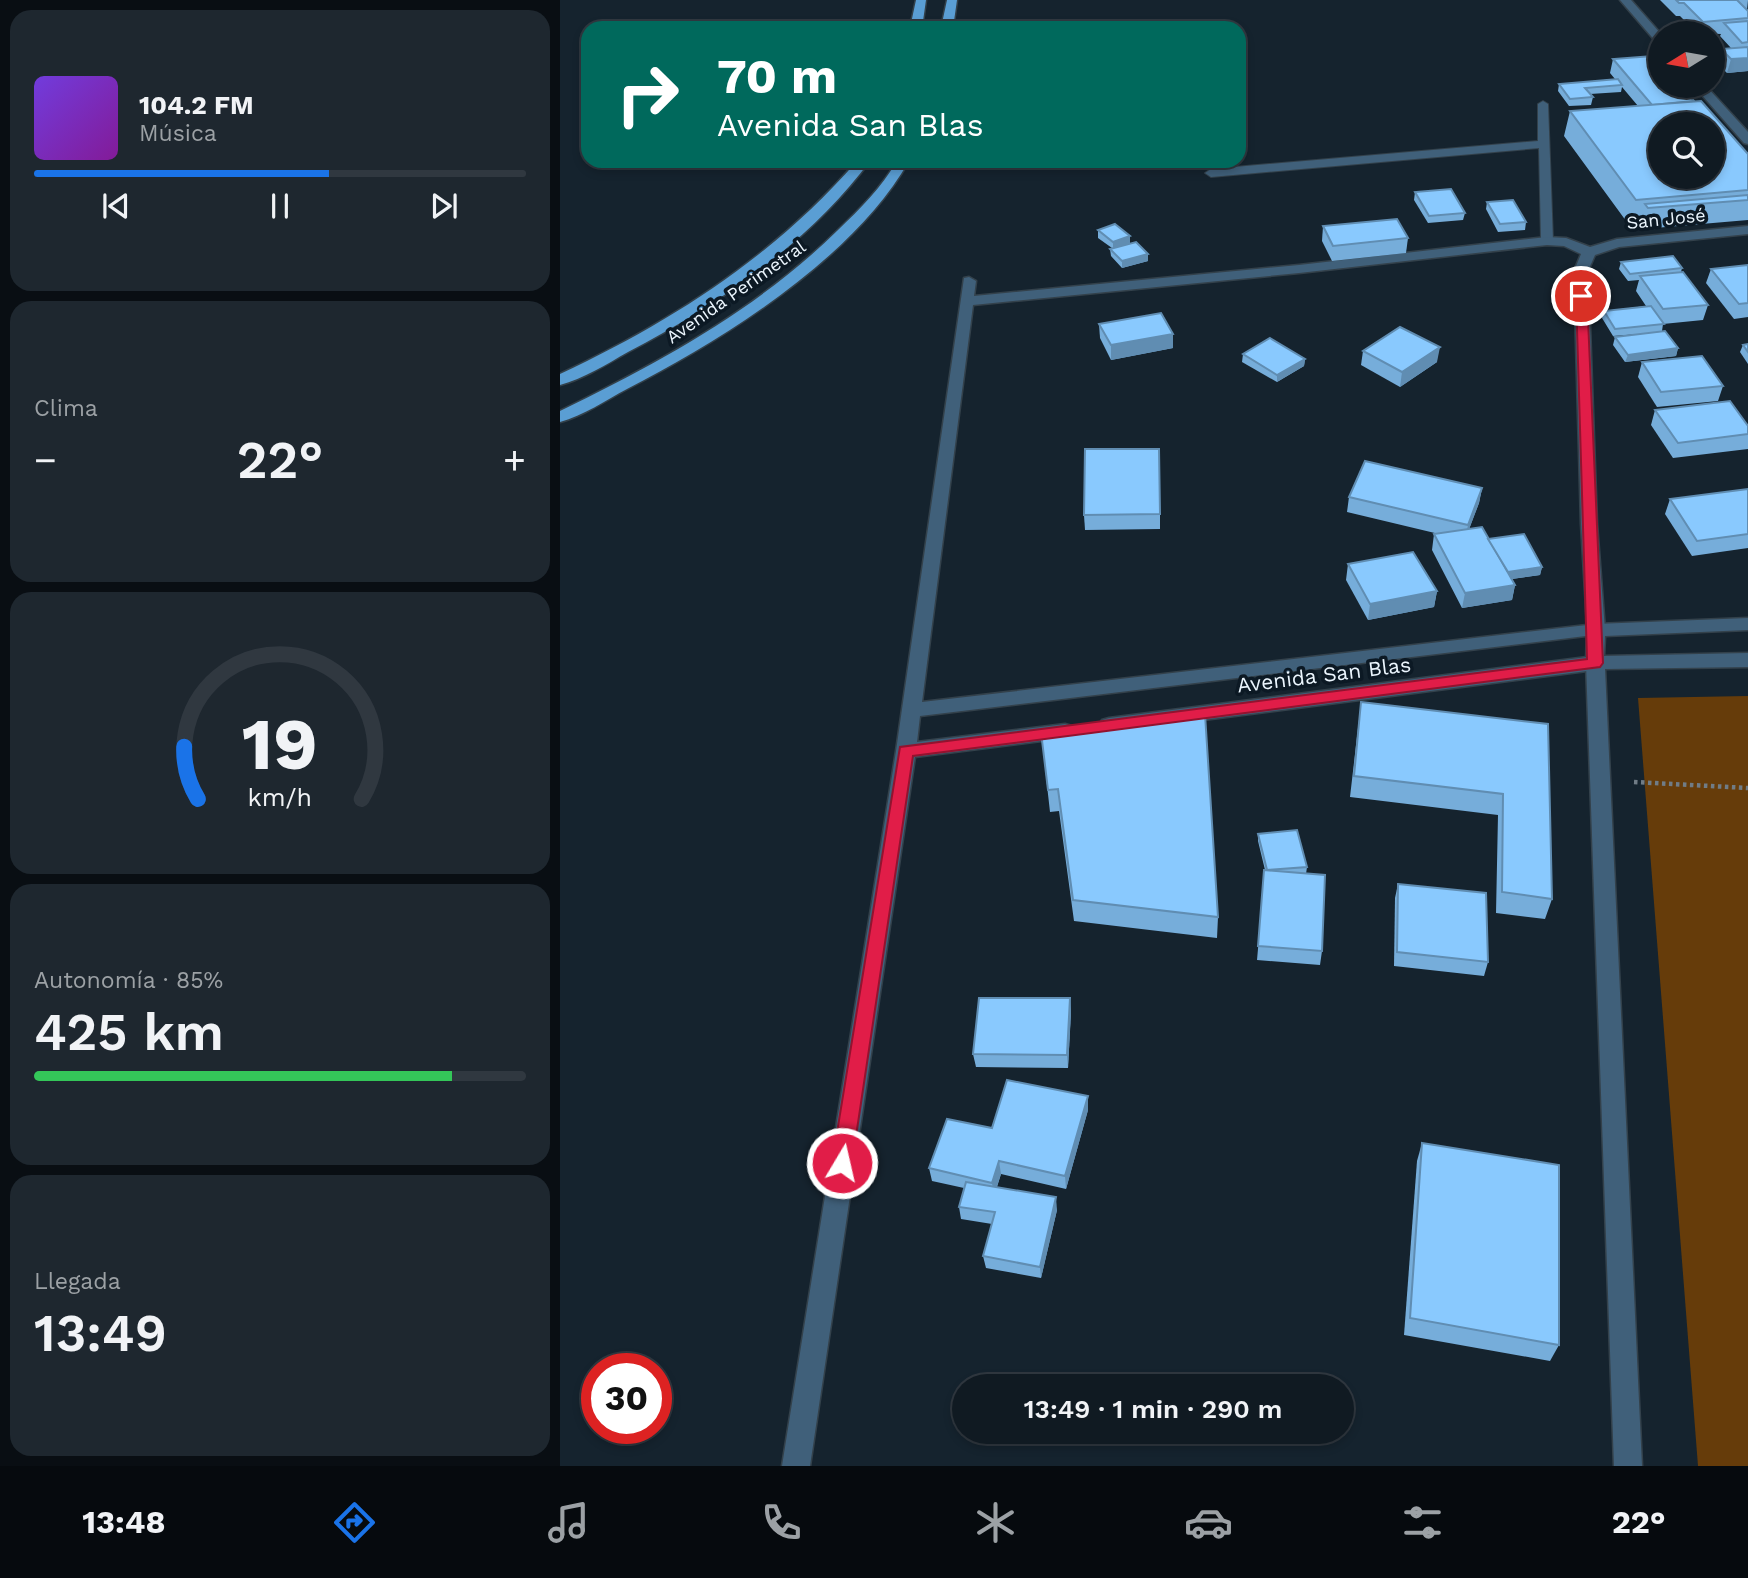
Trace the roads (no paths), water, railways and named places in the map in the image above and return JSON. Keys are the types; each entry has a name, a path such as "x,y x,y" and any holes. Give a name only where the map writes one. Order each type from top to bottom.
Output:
{"main road":[{"path":"917,21 921,0"},
{"path":"948,21 952,0"},
{"name":"Avenida Perimetral","path":"560,380 629,349 754,267 838,194 858,168"},
{"name":"Avenida Perimetral","path":"560,417 682,355 786,284 822,257 891,183 899,168"}],"street":[{"path":"1625,0 1648,26"},
{"path":"1711,98 1748,140"},
{"name":"San José","path":"1589,251 1617,243 1748,230"},
{"path":"796,1466 912,710 967,291 1299,269 1548,241 1566,242 1589,251 1581,271 1589,524 1596,630 1595,663 1628,1466"},
{"name":"Avenida San Blas","path":"912,710 1596,630 1748,624"},
{"name":"Avenida San Blas","path":"906,751 1595,663 1748,660"}],"lane":[{"path":"1542,104 1548,241"},
{"path":"1212,173 1543,144"}]}
